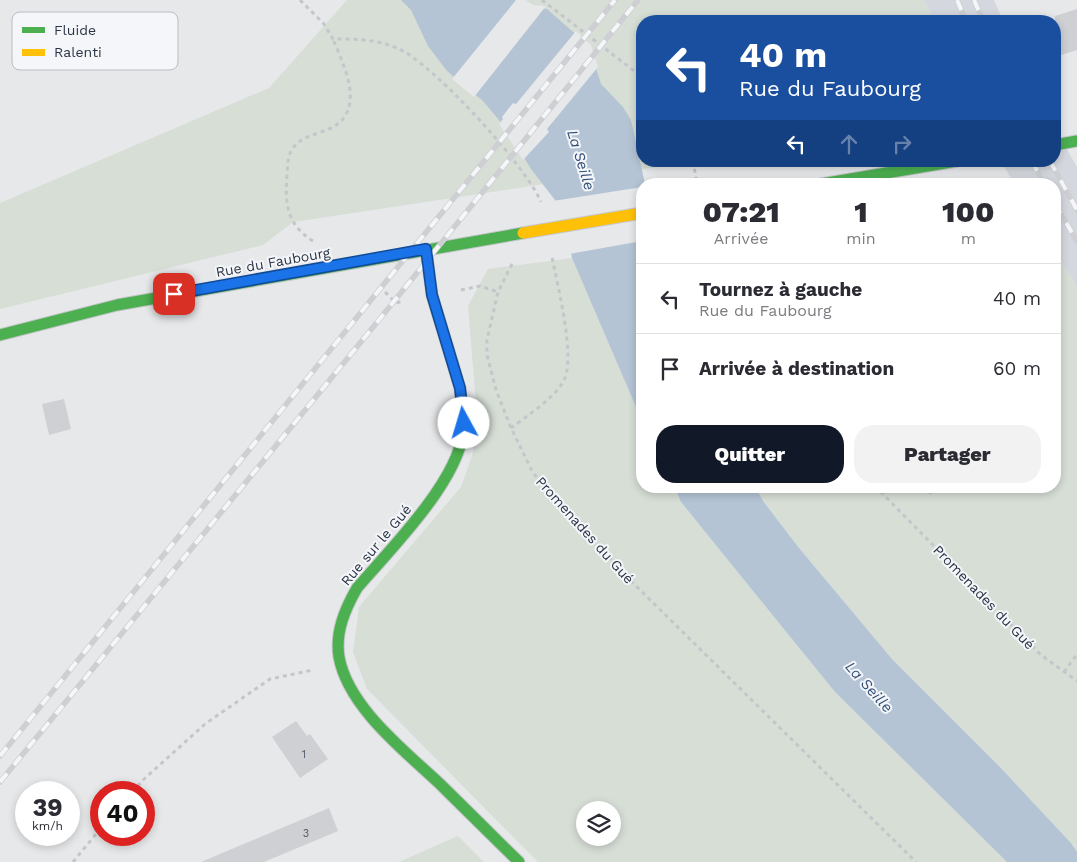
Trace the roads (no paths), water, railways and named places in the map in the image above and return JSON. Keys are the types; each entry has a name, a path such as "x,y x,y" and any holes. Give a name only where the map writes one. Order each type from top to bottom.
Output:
{"main road":[{"path":"1061,144 1077,141"},
{"path":"856,178 922,167"},
{"name":"Rue du Faubourg","path":"0,335 118,305 426,249 636,214"},
{"name":"Rue sur le Gué","path":"426,249 432,295 460,388 464,423 462,440 453,465 438,492 357,588 349,601 339,631 338,648 341,666 350,686 373,717 519,862"}],"water":[{"name":"La Seille","path":"401,0 521,0 532,7 547,9 589,46 601,84 623,107 631,120 636,143 636,167 641,167 644,178 636,178 636,407 572,258 565,213 531,169 504,126 483,101 447,71 428,46 411,10"},
{"name":"La Seille","path":"677,493 759,493 799,548 892,659 999,766 1071,843 1077,852 1077,862 1007,862 835,692 681,502"}],"railway":[{"path":"0,756 615,0"},
{"path":"0,782 374,326 638,0"},
{"path":"957,0 963,15"},
{"path":"974,0 980,15"},
{"path":"1035,167 1041,178"},
{"path":"1053,167 1059,178"},
{"path":"1061,181 1077,210"},
{"path":"1061,214 1077,241"}]}
